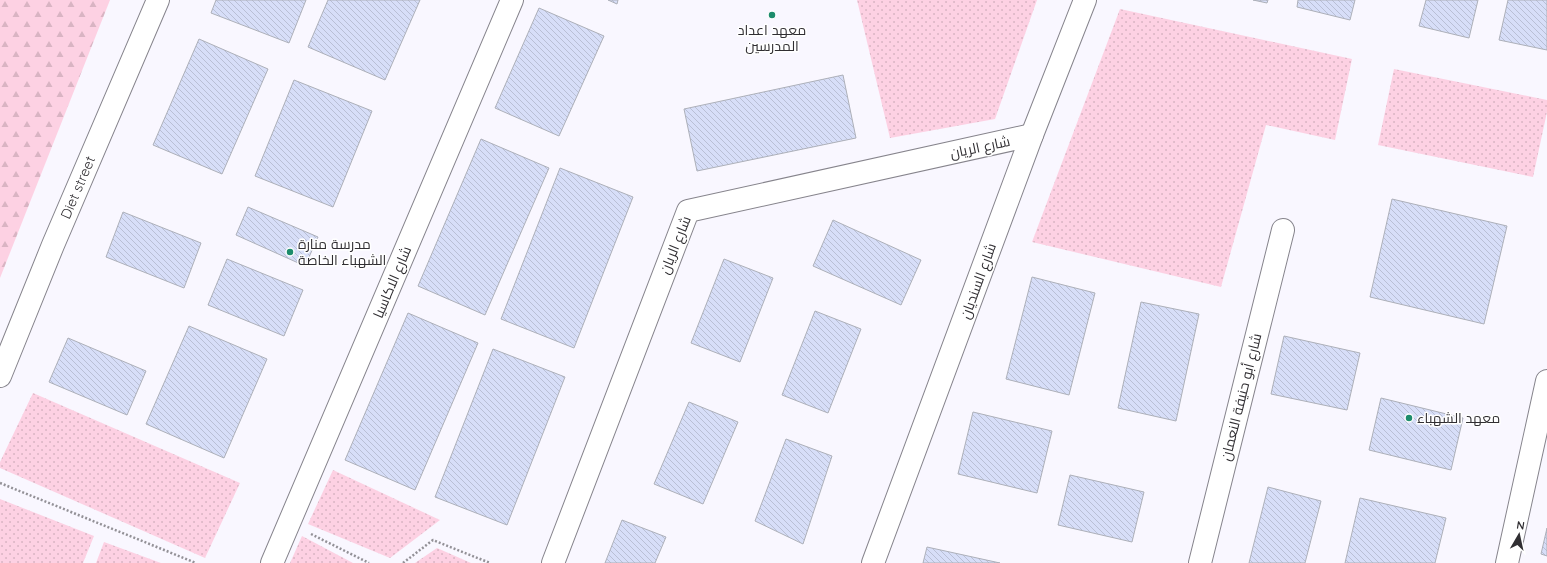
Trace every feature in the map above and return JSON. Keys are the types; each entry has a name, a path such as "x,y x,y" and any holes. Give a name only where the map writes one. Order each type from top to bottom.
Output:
{"street":[{"name":"Diet street","path":"0,376 53,245 158,0"},
{"name":"شارع الاكاسيا","path":"272,563 512,0"},
{"name":"شارع السنديان","path":"873,563 1032,135 1086,0"},
{"name":"شارع الريان","path":"553,563 688,211 1032,135"},
{"name":"شارع أبو حنيفة النعمان","path":"1200,563 1282,230"},
{"path":"1507,563 1547,380"}],"path":[{"path":"0,483 196,563"},
{"path":"289,524 369,563"},
{"path":"403,563 433,540 490,563"}],"green space":[{"path":"0,0 110,0 0,278"},
{"path":"857,0 1037,0 995,119 890,138"},
{"path":"1120,9 1352,59 1335,140 1266,125 1221,287 1032,242"},
{"path":"1394,69 1547,100 1547,112 1533,177 1378,145"},
{"path":"33,393 240,483 205,558 0,468 0,462"},
{"path":"333,470 440,520 390,558 308,524"},
{"path":"0,499 94,536 83,563 0,563"},
{"path":"302,536 353,563 290,563"},
{"path":"104,542 161,563 96,563"},
{"path":"437,548 471,563 415,563"}],"building":[{"path":"216,0 306,0 289,43 211,13"},
{"path":"328,0 420,0 385,80 308,47"},
{"path":"608,0 618,0 617,4"},
{"path":"1253,0 1268,0 1267,3"},
{"path":"1298,0 1355,0 1350,20 1297,7"},
{"path":"1426,0 1478,0 1469,38 1419,26"},
{"path":"1508,0 1547,0 1547,50 1499,40"},
{"path":"539,8 604,36 559,136 495,108"},
{"path":"199,39 268,69 222,174 153,145"},
{"path":"843,75 856,138 697,171 684,109"},
{"path":"294,80 372,111 333,207 255,176"},
{"path":"481,139 549,168 485,315 418,286"},
{"path":"560,168 633,197 574,348 501,319"},
{"path":"1392,199 1507,226 1484,324 1370,297"},
{"path":"248,207 318,237 305,266 236,235"},
{"path":"123,212 201,243 184,288 106,257"},
{"path":"833,220 921,260 901,305 813,266"},
{"path":"227,259 303,290 284,336 208,305"},
{"path":"724,259 773,278 740,362 691,343"},
{"path":"1032,277 1095,293 1069,395 1006,379"},
{"path":"1141,302 1199,314 1176,421 1118,408"},
{"path":"815,311 861,329 828,413 782,395"},
{"path":"408,313 478,343 415,490 345,460"},
{"path":"189,326 267,359 224,458 146,424"},
{"path":"1284,336 1360,353 1347,410 1271,394"},
{"path":"68,338 146,371 127,415 49,382"},
{"path":"493,349 565,377 507,525 435,497"},
{"path":"1381,398 1463,418 1451,470 1369,450"},
{"path":"689,402 738,422 703,504 654,484"},
{"path":"973,412 1052,431 1037,493 958,474"},
{"path":"786,439 832,456 803,544 755,521"},
{"path":"1070,475 1144,492 1132,542 1058,525"},
{"path":"1268,487 1321,501 1305,563 1249,563"},
{"path":"1360,498 1446,518 1435,563 1345,563"},
{"path":"622,520 666,537 655,563 605,563"},
{"path":"1547,528 1547,556 1541,554"},
{"path":"927,547 1000,563 923,563"}],"place":[{"name":"معهد اعداد المدرسين","path":"772,15"},
{"name":"مدرسة منارة الشهباء الخاصة","path":"290,252"},
{"name":"معهد الشهباء","path":"1409,418"}]}
